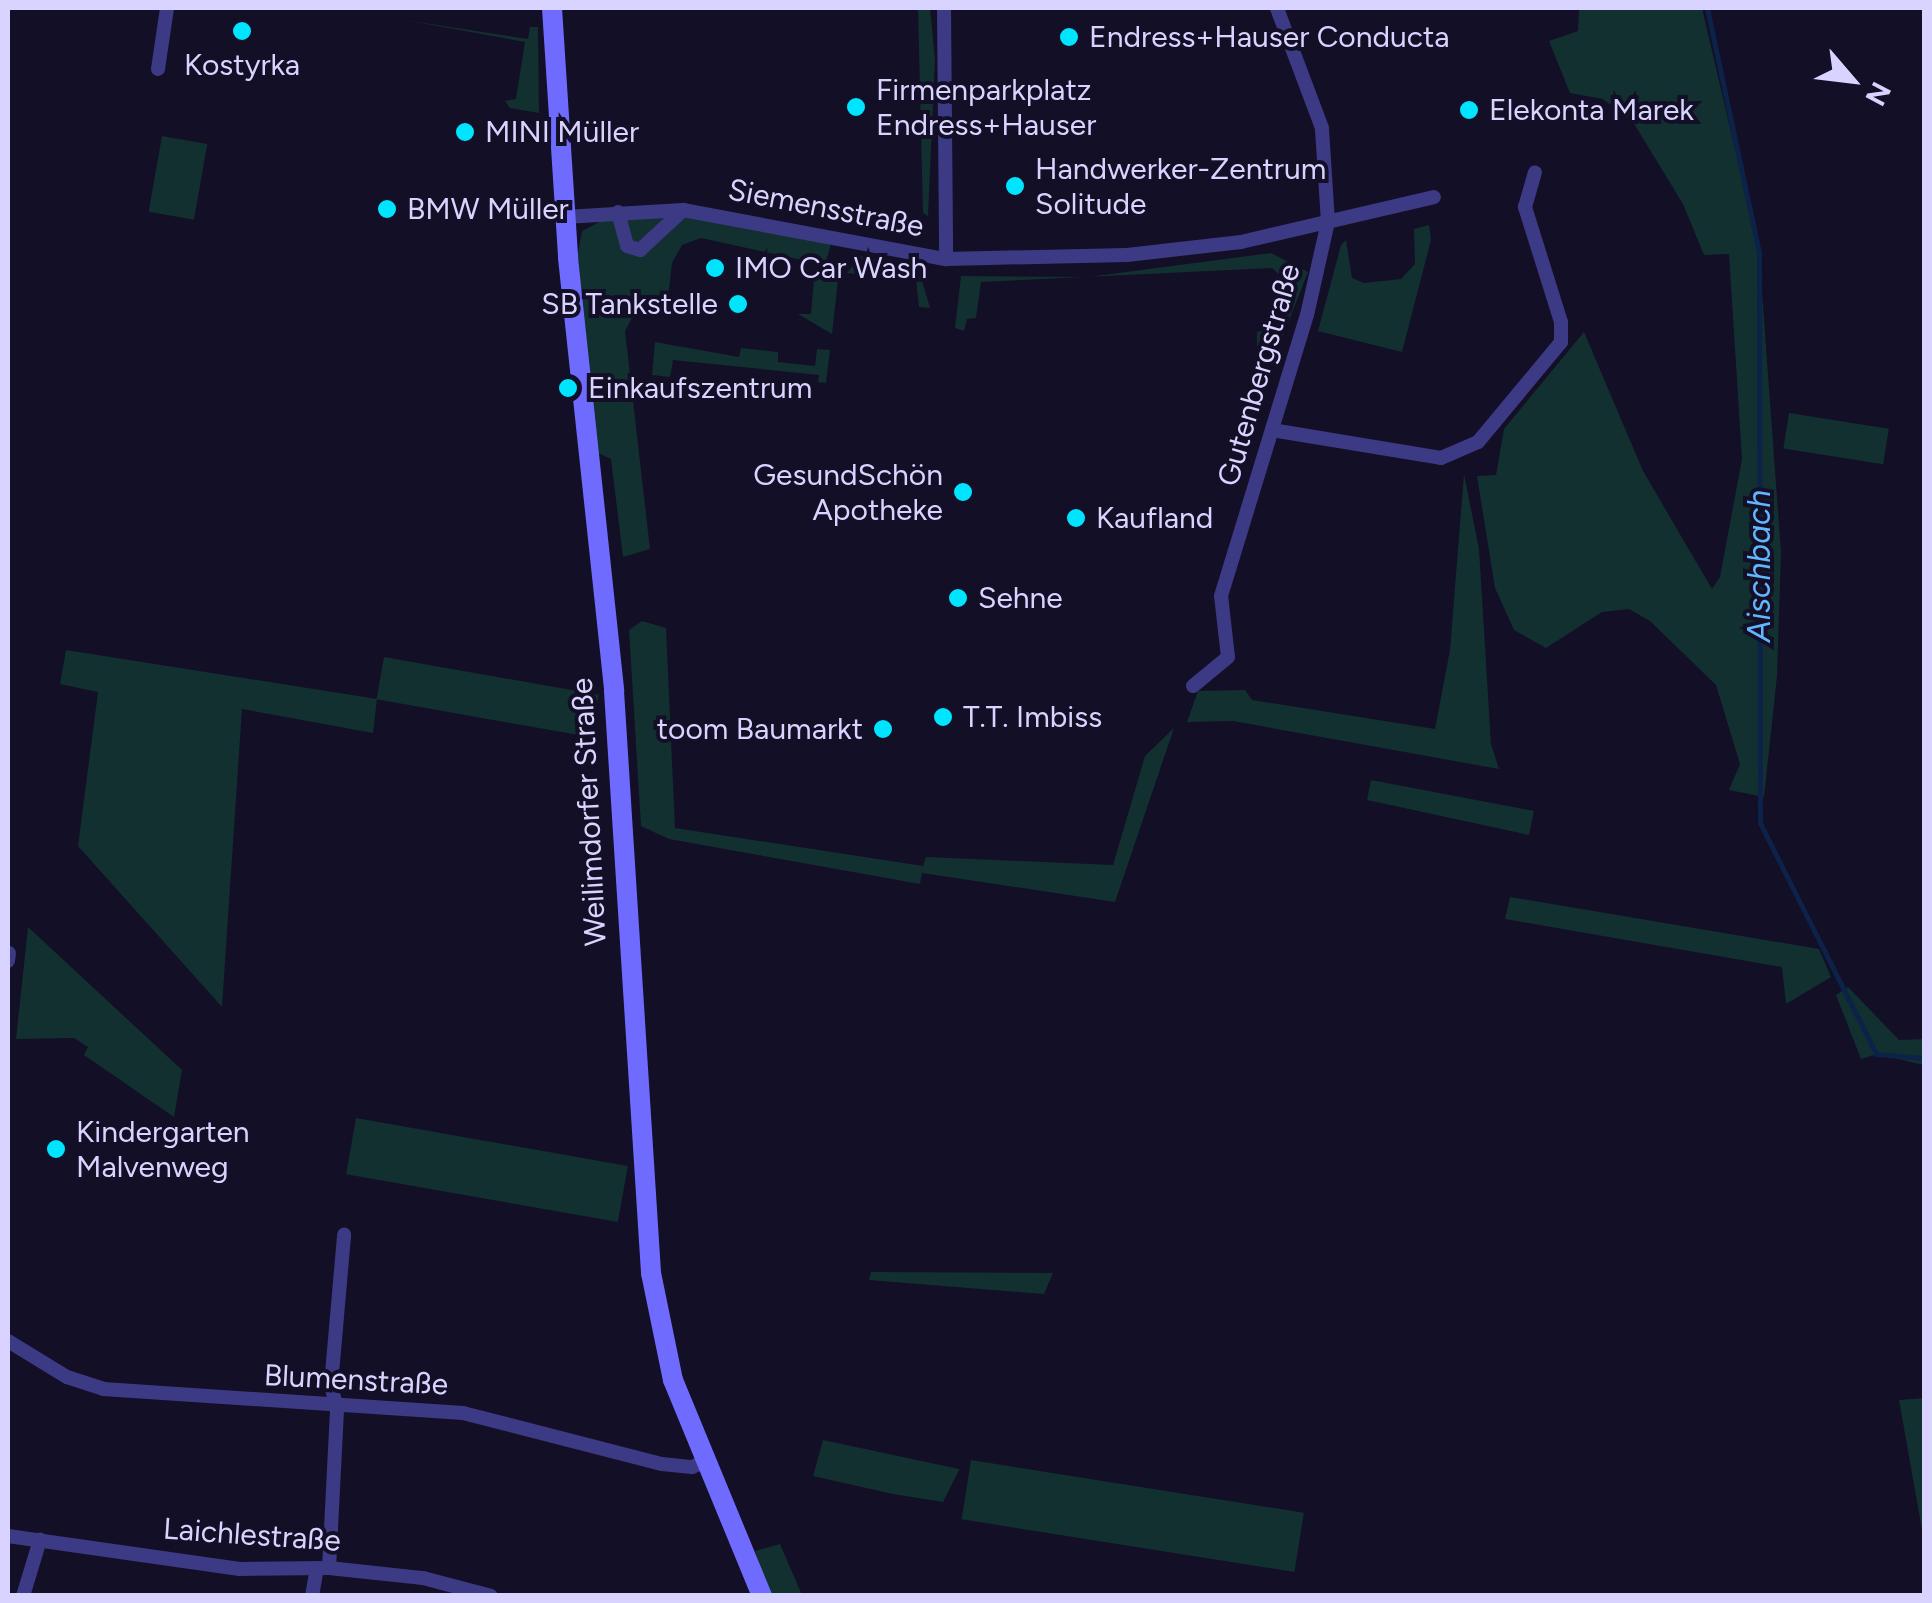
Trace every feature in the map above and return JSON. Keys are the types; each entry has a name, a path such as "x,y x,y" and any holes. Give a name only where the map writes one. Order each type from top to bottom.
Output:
{"main road":[{"name":"Weilimdorfer Straße","path":"552,8 565,218 614,692 650,1273 673,1380 762,1596"}],"street":[{"path":"158,69 167,8"},
{"name":"Siemensstraße","path":"565,218 684,210 946,259 944,8"},
{"name":"Gutenbergstraße","path":"1193,686 1228,656 1221,596 1272,430 1328,222 1322,128 1277,8"},
{"path":"1272,430 1442,458 1478,442 1561,342 1562,322 1525,207 1534,172"},
{"path":"946,259 1127,255 1241,242 1434,197"},
{"name":"Siemensstraße","path":"618,212 627,246 640,250 684,210"},
{"path":"312,1596 323,1568 337,1409 331,1385 344,1235"},
{"name":"Blumenstraße","path":"8,1341 67,1377 103,1388 337,1409 464,1412 662,1464 692,1467 706,1460"},
{"name":"Laichlestraße","path":"8,1536 240,1568 323,1568 423,1578 491,1596"},
{"path":"23,1596 40,1540"}],"green space":[{"path":"918,8 930,8 935,59 928,216 923,213"},
{"path":"1579,8 1702,8 1759,252 1781,552 1777,676 1764,797 1729,790 1740,764 1716,685 1650,621 1629,609 1602,612 1546,648 1514,630 1495,588 1477,476 1496,475 1504,429 1584,332 1643,471 1712,589 1720,577 1742,459 1729,254 1704,255 1683,204 1633,122 1603,99 1570,93 1549,41 1578,31"},
{"path":"405,20 528,39 530,27 538,27 539,113 510,108 505,101 516,99 525,42"},
{"path":"162,136 207,144 194,220 149,212"},
{"path":"683,210 833,237 825,265 701,238 682,245 672,263 668,299 635,312 625,331 650,549 623,557 611,459 598,453 571,290 582,231 618,212"},
{"path":"1429,225 1431,240 1402,352 1318,331 1341,245 1346,240 1352,278 1364,283 1401,279 1415,264 1414,229"},
{"path":"1271,253 1308,272 1279,346 1257,346 1257,332 1274,328 1282,277 1272,268 1090,277"},
{"path":"861,256 919,270 930,308 919,307 916,280 847,273"},
{"path":"961,276 1085,277 981,282 976,318 967,319 964,331 955,328"},
{"path":"814,278 838,280 832,334 798,314 811,314"},
{"path":"655,342 739,357 741,348 778,352 778,362 815,366 817,349 830,350 826,383 818,382 819,375 673,360 670,377 652,375"},
{"path":"1789,413 1889,429 1883,464 1783,449"},
{"path":"1464,474 1479,549 1491,744 1499,769 1233,721 1187,722 1198,691 1245,690 1252,700 1435,729 1450,650"},
{"path":"642,621 666,628 675,828 923,866 926,857 1113,865 1145,756 1174,728 1115,902 922,873 920,884 669,839 641,826 629,630"},
{"path":"66,650 377,699 373,733 242,709 222,1007 78,846 98,692 60,684"},
{"path":"384,657 599,695 591,737 377,699"},
{"path":"1371,780 1534,811 1529,835 1367,800"},
{"path":"1510,897 1819,949 1831,977 1786,1004 1782,967 1505,919"},
{"path":"28,927 182,1070 174,1117 84,1055 88,1047 74,1038 16,1039"},
{"path":"1848,987 1899,1040 1924,1039 1924,1065 1877,1054 1861,1059 1836,995"},
{"path":"356,1118 628,1166 618,1222 346,1174"},
{"path":"871,1272 1053,1273 1044,1294 869,1280"},
{"path":"1924,1398 1924,1541 1899,1400"},
{"path":"823,1440 959,1470 943,1502 893,1494 813,1476"},
{"path":"971,1460 1304,1513 1294,1572 962,1519"},
{"path":"780,1544 802,1595 770,1595 755,1551"}],"waterway":[{"name":"Aischbach","path":"1707,8 1759,252 1760,823 1876,1054 1924,1058"}],"place":[{"name":"Kostyrka","path":"242,31"},
{"name":"Endress+Hauser Conducta","path":"1069,37"},
{"name":"Firmenparkplatz Endress+Hauser","path":"856,107"},
{"name":"Elekonta Marek","path":"1469,110"},
{"name":"MINI Müller","path":"465,132"},
{"name":"Handwerker-Zentrum Solitude","path":"1015,186"},
{"name":"BMW Müller","path":"387,209"},
{"name":"IMO Car Wash","path":"715,268"},
{"name":"SB Tankstelle","path":"738,304"},
{"name":"Einkaufszentrum","path":"568,388"},
{"name":"GesundSchön Apotheke","path":"963,492"},
{"name":"Kaufland","path":"1076,518"},
{"name":"Sehne","path":"958,598"},
{"name":"T.T. Imbiss","path":"943,717"},
{"name":"toom Baumarkt","path":"883,729"},
{"name":"Kindergarten Malvenweg","path":"56,1149"}]}
